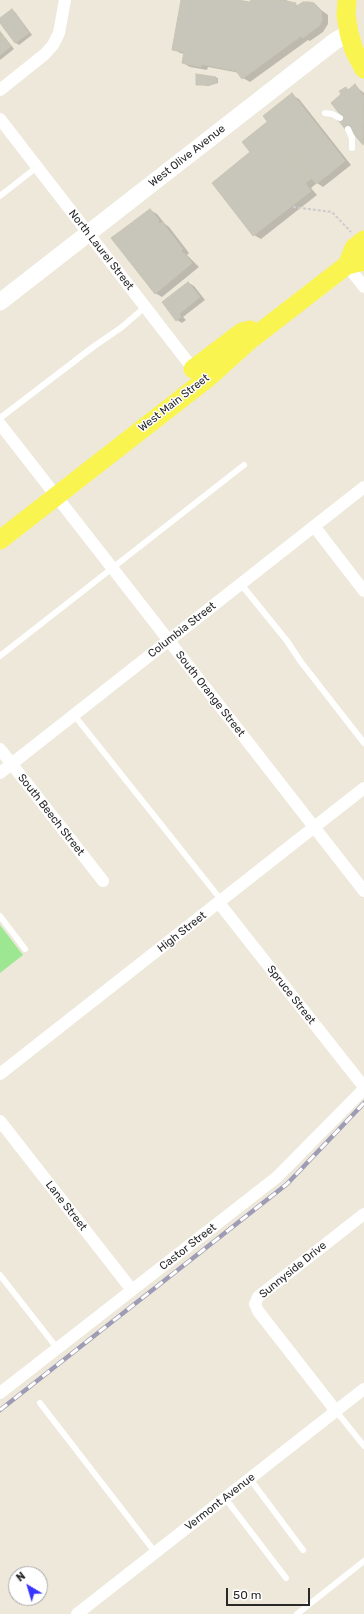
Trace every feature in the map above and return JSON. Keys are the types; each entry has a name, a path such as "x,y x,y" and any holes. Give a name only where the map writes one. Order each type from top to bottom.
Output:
{"main road":[{"path":"347,0 346,15 349,33 354,50 364,69"},
{"name":"West Main Street","path":"0,540 56,496 198,375 266,329 356,263 354,248 358,237"}],"street":[{"path":"0,90 53,46 59,33 65,0"},
{"name":"West Olive Avenue","path":"0,302 335,41 349,33"},
{"name":"North Laurel Street","path":"0,119 198,375"},
{"path":"356,263 364,287"},
{"name":"South Orange Street","path":"0,424 313,828 364,891"},
{"name":"Columbia Street","path":"0,773 364,487"},
{"path":"314,526 364,591"},
{"name":"South Beech Street","path":"0,749 103,881"},
{"name":"High Street","path":"0,1074 364,788"},
{"name":"Spruce Street","path":"220,902 363,1092"},
{"name":"Castor Street","path":"0,1393 284,1172 363,1092"},
{"name":"Lane Street","path":"0,1121 132,1290"},
{"name":"Sunnyside Drive","path":"336,1411 258,1311 255,1304 258,1297 364,1214"},
{"name":"Vermont Avenue","path":"77,1614 364,1389"}],"lane":[{"path":"325,113 332,114 340,118"},
{"path":"348,129 352,138 352,148"},
{"path":"0,196 37,167"},
{"path":"0,418 93,347 122,327 145,307"},
{"path":"0,656 244,465"},
{"path":"240,584 287,641 301,662 364,743"},
{"path":"74,715 220,902"},
{"path":"0,916 25,949"},
{"path":"0,1275 57,1348"},
{"path":"40,1403 156,1552"},
{"path":"336,1411 364,1446"},
{"path":"250,1479 303,1550"},
{"path":"226,1498 286,1578"},
{"path":"297,1614 364,1561"}],"path":[{"path":"293,207 332,212 358,237"}],"green space":[{"path":"0,925 23,955 0,973"}],"building":[{"path":"181,0 237,0 250,2 251,0 285,0 296,3 295,7 303,2 309,2 314,3 321,10 322,20 320,25 303,38 301,36 242,79 236,71 201,64 201,67 182,63 184,52 172,50"},
{"path":"12,9 29,33 15,43 0,23 0,18"},
{"path":"0,32 11,46 0,55"},
{"path":"196,74 216,77 217,83 196,85"},
{"path":"355,84 364,97 363,145 349,128 346,130 338,120 342,117 331,103 341,94 339,91 346,87 348,90"},
{"path":"292,93 345,161 316,184 263,116"},
{"path":"267,122 312,178 305,183 311,191 253,236 212,183 250,152 242,142"},
{"path":"150,209 159,220 158,221 160,224 162,222 183,249 181,251 192,263 155,294 111,238"},
{"path":"188,282 200,297 179,314 181,317 176,321 162,302"}],"railway":[{"path":"0,1410 287,1184 364,1103"}]}
